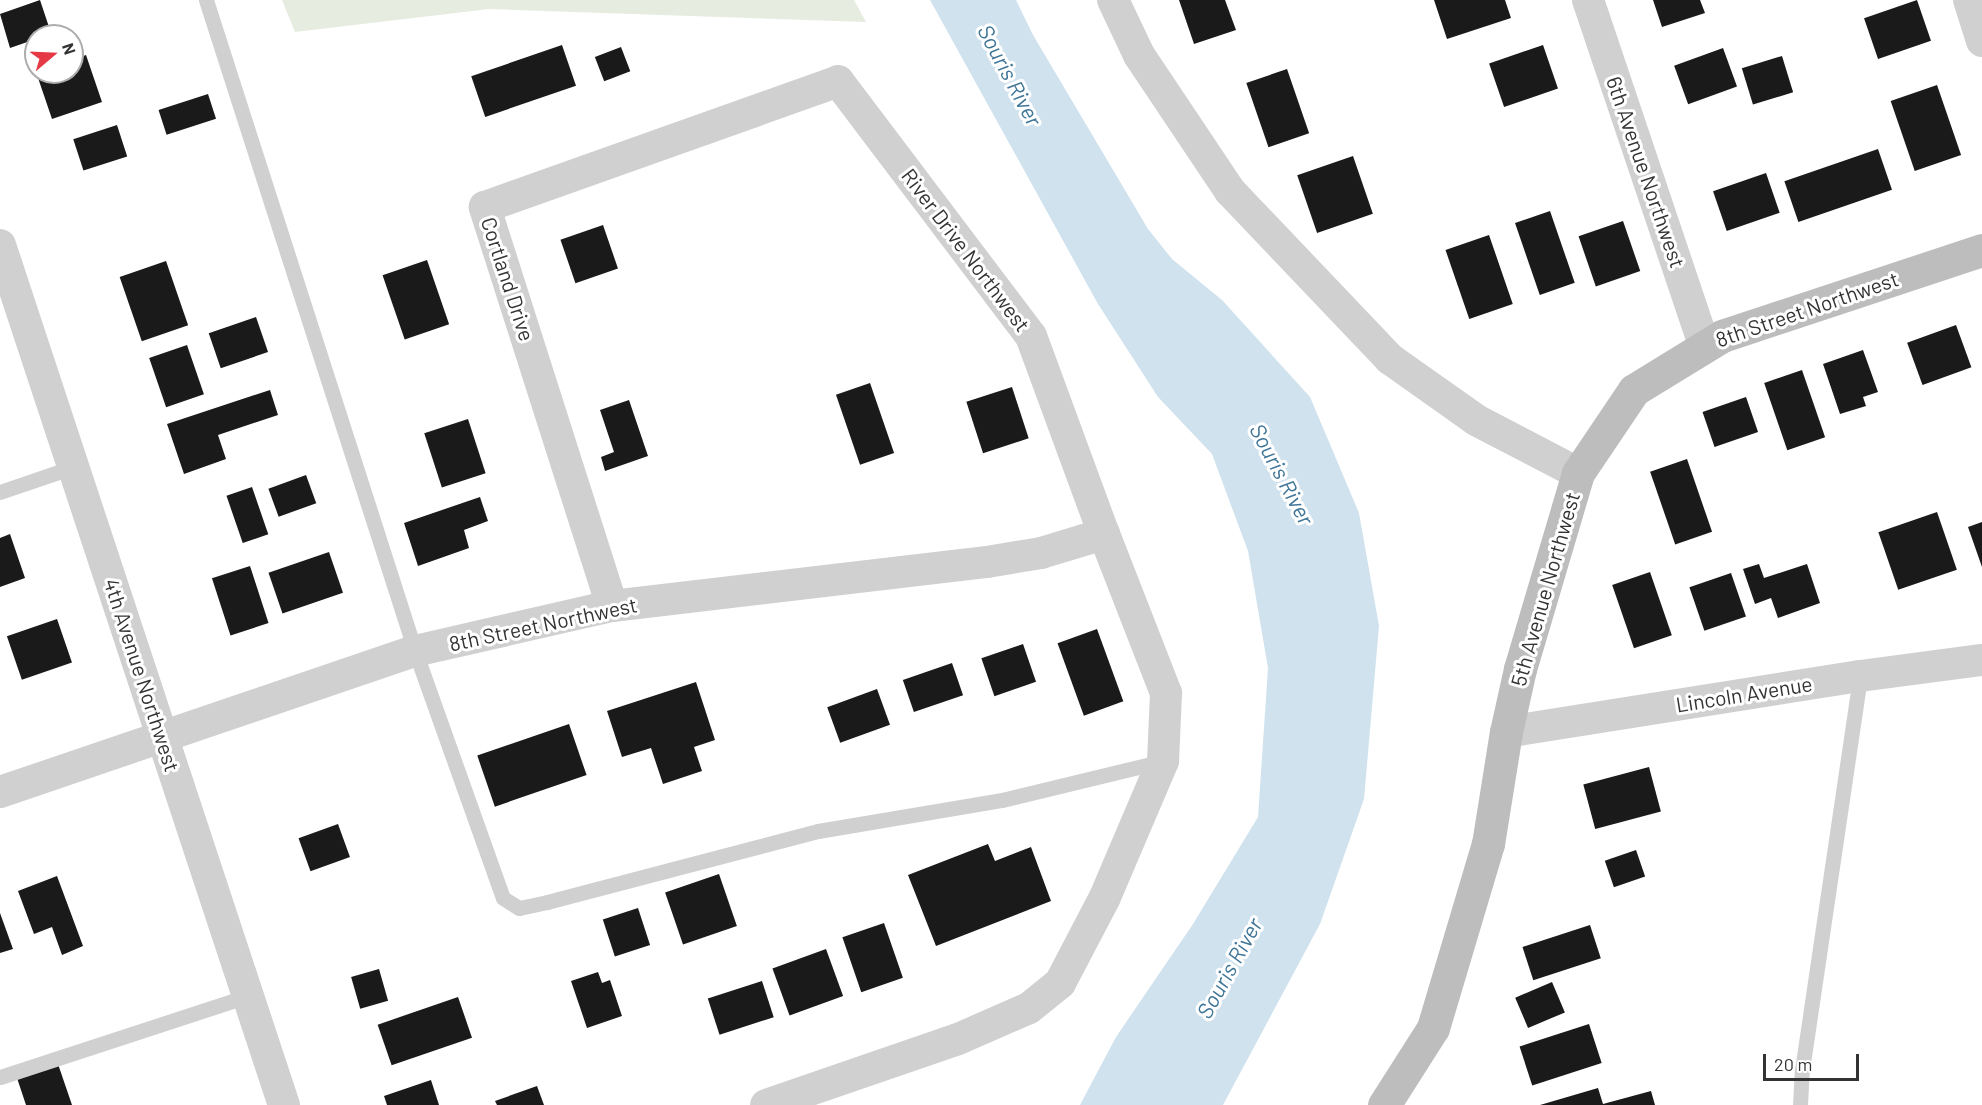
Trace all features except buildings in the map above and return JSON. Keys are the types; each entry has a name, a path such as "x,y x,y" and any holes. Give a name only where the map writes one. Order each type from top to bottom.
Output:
{"street":[{"name":"5th Avenue Northwest","path":"1113,0 1139,55 1230,191 1390,359 1476,420 1578,473 1520,669 1506,732 1488,844 1433,1028 1384,1105"},
{"name":"6th Avenue Northwest","path":"1588,0 1704,345"},
{"path":"1969,0 1982,41"},
{"name":"River Drive Northwest","path":"838,81 1031,336 1166,693 1163,760"},
{"name":"Cortland Drive","path":"612,606 485,207 838,81"},
{"name":"4th Avenue Northwest","path":"0,245 284,1105"},
{"name":"8th Street Northwest","path":"1578,473 1634,390 1704,345 1722,336 1982,250"},
{"name":"8th Street Northwest","path":"0,792 415,651 612,606 987,562 1041,553 1104,534"},
{"name":"Lincoln Avenue","path":"1506,732 1860,676 1982,660"},
{"path":"766,1105 937,1046 1029,1008 1060,983 1104,899 1163,760"}],"lane":[{"path":"206,0 415,651 503,898 519,908 818,831 1002,800 1163,760"},
{"path":"0,492 73,467"},
{"path":"1800,1105 1802,1070 1860,676"},
{"path":"0,1077 248,996"}],"shaded area":[{"path":"282,0 854,0 866,22 489,9 295,32"}],"water":[{"name":"Souris River","path":"930,0 1016,0 1033,35 1148,229 1172,259 1222,300 1310,397 1359,513 1379,626 1364,799 1320,924 1223,1105 1080,1105 1116,1037 1193,924 1258,817 1268,668 1248,551 1212,454 1158,397 1098,304"}]}
